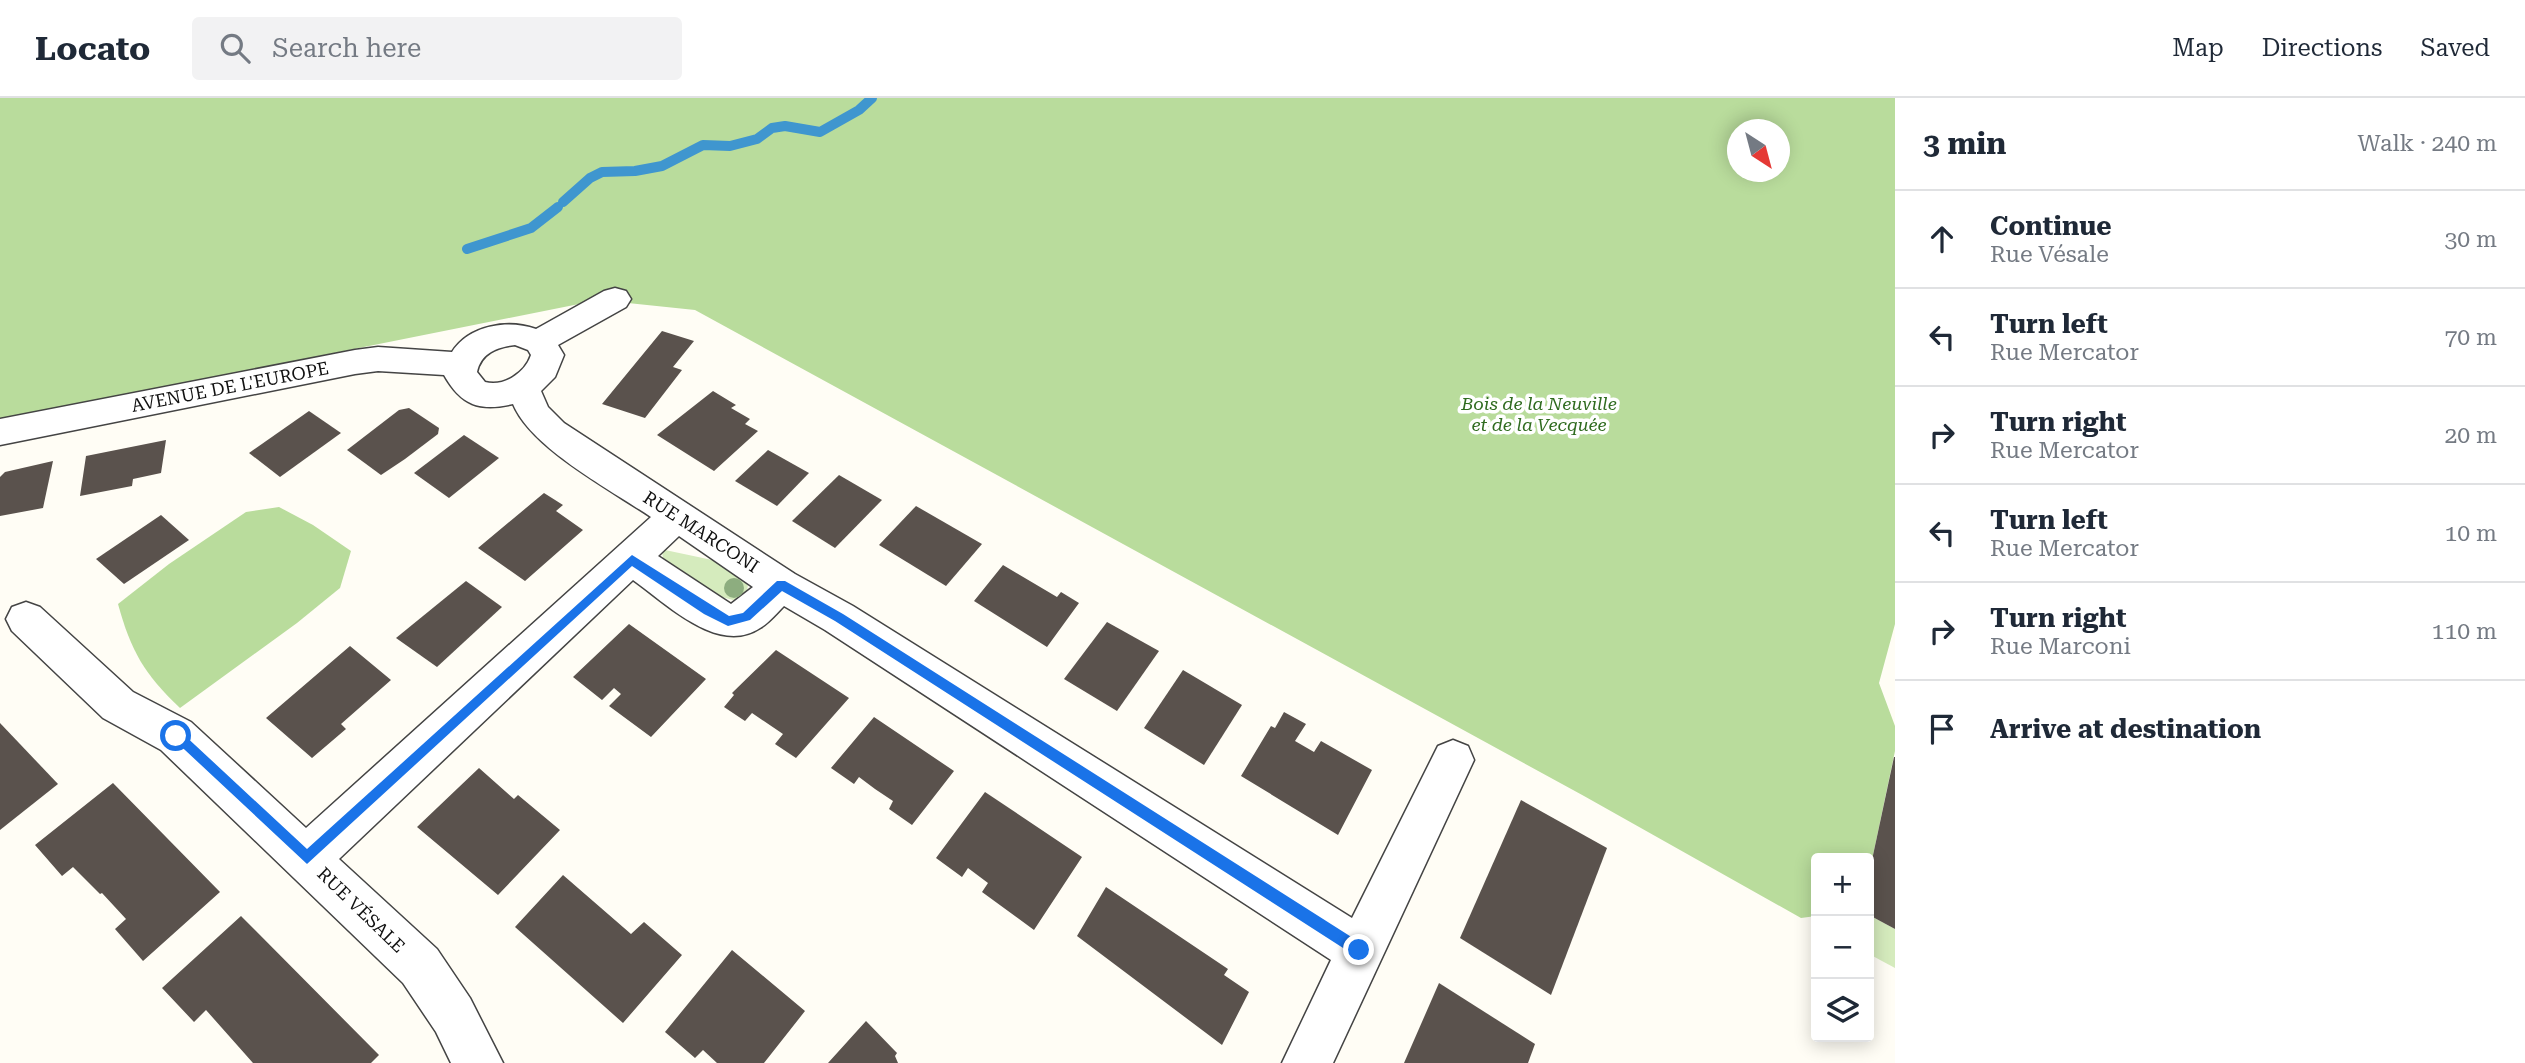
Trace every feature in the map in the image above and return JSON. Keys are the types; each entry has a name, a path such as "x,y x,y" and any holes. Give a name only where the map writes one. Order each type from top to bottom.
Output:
{"street":[{"path":"540,341 615,299"},
{"path":"517,334 540,341 546,349 548,359 544,369 523,388 495,395 482,394 463,383 461,364 466,354 488,339 517,334"},
{"name":"AVENUE DE L'EUROPE","path":"0,432 355,362 377,359 461,364"},
{"name":"RUE MARCONI","path":"523,388 534,414 552,432 676,516 1359,950"},
{"path":"307,858 676,516"},
{"path":"632,559 708,611 728,621 746,617 781,584"},
{"name":"RUE VÉSALE","path":"26,619 118,705 176,736 420,966 453,1015 478,1063"},
{"path":"1307,1063 1359,950 1453,760"}],"green space":[{"name":"Bois de la Neuville et de la Vecquée","path":"0,98 1895,98 1895,624 1879,683 1895,726 1895,751 1873,853 1811,853 1811,917 1801,918 1584,796 695,310 599,300 0,420"},
{"path":"279,507 313,525 351,551 340,588 297,623 180,708 140,661 118,604 169,564 246,512"},
{"path":"665,550 717,561 748,583 747,593 733,600 722,597 663,558 662,552"},
{"path":"1874,918 1895,929 1895,968 1874,957"}],"building":[{"path":"662,331 694,341 673,367 682,370 645,418 602,404"},
{"path":"713,391 736,405 731,408 750,419 745,424 758,431 714,471 657,435"},
{"path":"409,408 439,428 438,434 405,459 381,475 347,450 399,410"},
{"path":"309,411 341,433 280,477 249,453"},
{"path":"464,435 499,458 449,498 414,473"},
{"path":"166,440 161,473 133,479 132,486 80,496 86,456"},
{"path":"768,450 809,473 777,506 735,481"},
{"path":"53,461 43,508 0,516 0,477 5,472"},
{"path":"839,475 882,500 835,548 792,521"},
{"path":"544,493 563,505 556,511 583,530 525,581 478,548"},
{"path":"916,506 982,544 946,586 879,545"},
{"path":"161,515 189,540 124,584 96,559"},
{"path":"1003,565 1057,597 1061,592 1079,603 1047,647 974,601"},
{"path":"466,581 502,607 437,667 396,638"},
{"path":"1107,622 1159,651 1117,711 1064,679"},
{"path":"629,624 706,679 651,737 609,706 621,694 614,688 602,700 573,677"},
{"path":"350,646 391,680 341,724 346,729 312,758 266,718"},
{"path":"776,650 849,698 796,758 775,744 783,734 752,713 745,721 724,707 734,695 732,693"},
{"path":"1183,670 1242,705 1204,765 1144,728"},
{"path":"1284,712 1306,724 1295,741 1314,752 1321,741 1372,770 1338,835 1241,776 1271,726 1275,728"},
{"path":"874,717 954,771 912,825 889,809 893,801 859,777 854,784 831,768"},
{"path":"0,723 58,784 0,830"},
{"path":"1895,757 1895,929 1874,918 1873,853"},
{"path":"479,768 514,799 518,795 560,830 498,895 417,827"},
{"path":"113,783 220,892 143,961 115,929 126,919 102,893 73,867 62,876 35,845"},
{"path":"985,792 1082,857 1034,930 982,892 988,883 968,868 962,877 936,858"},
{"path":"1521,800 1607,848 1551,995 1460,938"},
{"path":"563,875 631,934 644,922 682,955 623,1023 515,927"},
{"path":"1106,887 1228,969 1224,975 1249,992 1222,1045 1077,936"},
{"path":"241,916 379,1055 371,1063 253,1063 206,1010 194,1022 162,988"},
{"path":"732,950 805,1011 764,1063 717,1063 703,1050 695,1058 665,1032"},
{"path":"1439,983 1535,1044 1528,1063 1404,1063"},
{"path":"866,1021 897,1053 895,1056 898,1063 828,1063"}],"waterway":[{"path":"563,202 590,178 602,172 635,171 662,166 703,145 730,146 757,139 772,128 785,126 820,132 859,110 872,98"},
{"path":"467,249 531,228 558,207"}],"route":[{"path":"176,736 307,858 632,559 708,611 728,621 746,617 781,584 839,618 1359,950"}]}
